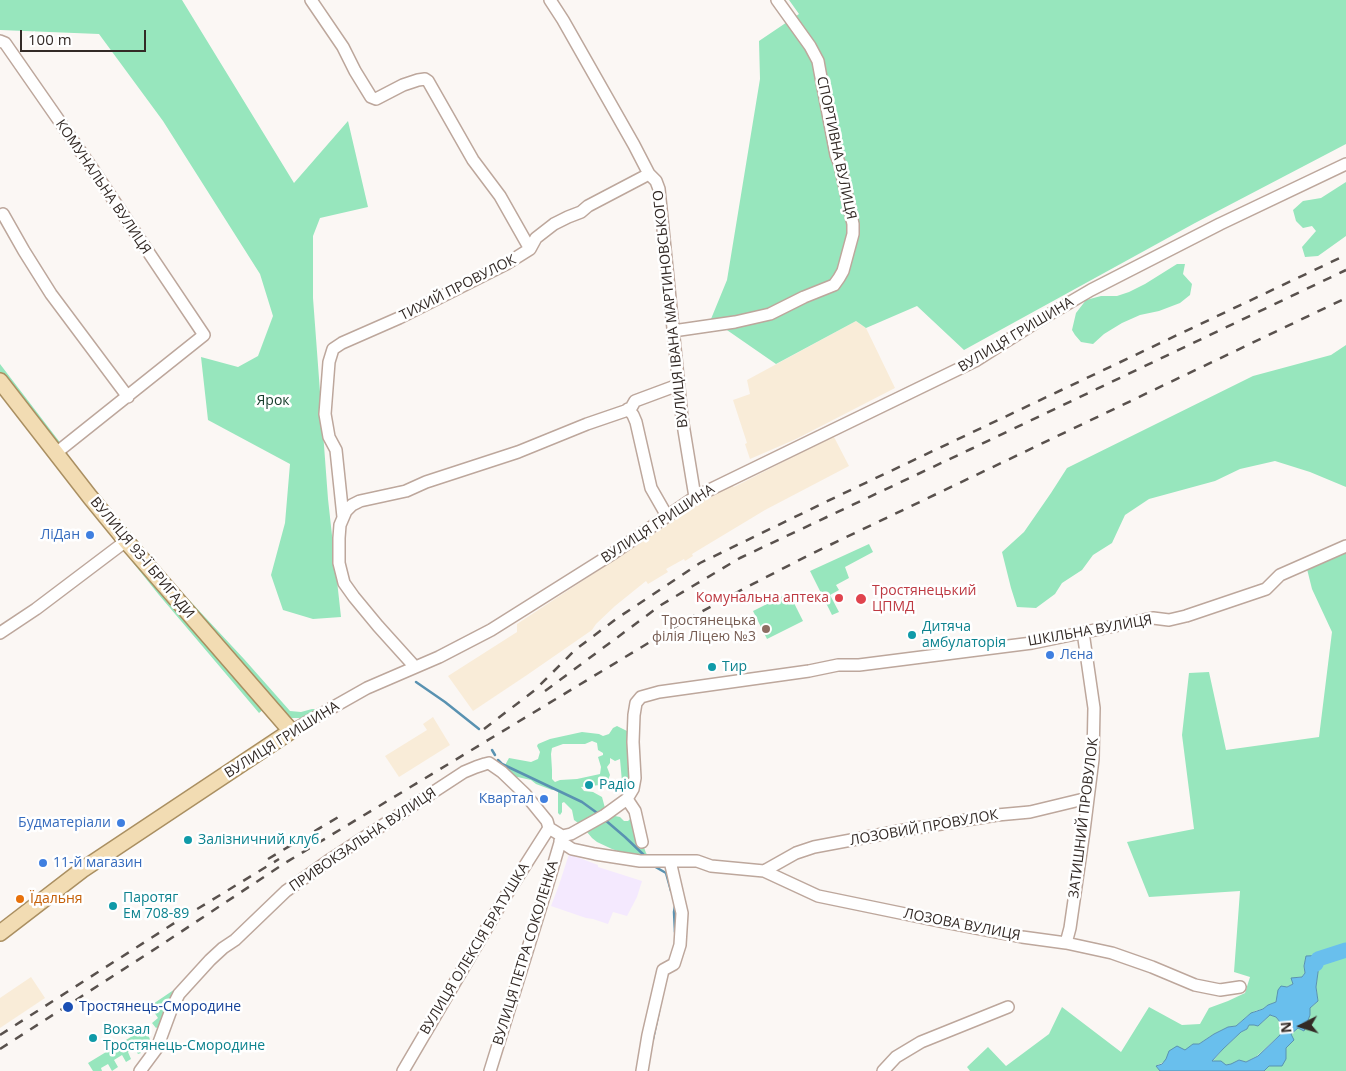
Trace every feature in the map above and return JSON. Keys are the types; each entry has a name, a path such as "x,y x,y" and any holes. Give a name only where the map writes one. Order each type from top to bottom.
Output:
{"main road":[{"name":"ВУЛИЦЯ 93-Ї БРИГАДИ","path":"0,380 126,541 291,731"},
{"name":"ВУЛИЦЯ ГРИШИНА","path":"0,933 82,870 291,731"}],"street":[{"path":"311,0 343,47 371,97 376,99 403,85 418,80 425,79 428,81 473,160 500,196 530,250"},
{"name":"ВУЛИЦЯ ІВАНА МАРТИНОВСЬКОГО","path":"550,0 659,189 678,385 695,497"},
{"name":"СПОРТИВНА ВУЛИЦЯ","path":"673,331 735,322 770,314 834,285 842,270 853,234 853,224 836,155 818,61 810,46 777,0"},
{"name":"КОМУНАЛЬНА ВУЛИЦЯ","path":"0,41 5,43 92,168 204,335 128,396"},
{"name":"ВУЛИЦЯ ГРИШИНА","path":"291,731 368,688 453,650 491,630 615,552 695,497 975,361 1091,290 1220,224 1346,164"},
{"name":"ТИХИЙ ПРОВУЛОК","path":"343,517 336,450 329,437 325,414 329,362 333,349 514,260 530,250 536,238 554,224 581,212 588,206 649,174"},
{"path":"3,214 51,294 128,396 56,453"},
{"path":"415,667 354,598 344,584 338,549 340,525 346,511 360,501 406,491 426,482 518,452 631,408 634,401 678,385"},
{"path":"628,409 636,422 651,488 666,516"},
{"path":"0,633 36,609 126,541"},
{"name":"ШКІЛЬНА ВУЛИЦЯ","path":"628,799 633,789 635,770 634,715 636,702 641,697 659,692 809,671 838,665 859,665 1032,643 1153,618 1169,620 1266,589 1280,576 1346,546"},
{"name":"ЗАТИШНИЙ ПРОВУЛОК","path":"1066,943 1070,928 1093,759 1094,708 1084,632"},
{"name":"ПРИВОКЗАЛЬНА ВУЛИЦЯ","path":"140,1071 157,1048 171,1010 180,994 223,948 235,940 286,891 355,843 464,772 489,763 502,772 525,794 547,821 549,828"},
{"name":"ЛОЗОВИЙ ПРОВУЛОК","path":"764,871 796,853 814,847 910,829 1030,812 1088,798"},
{"path":"561,838 602,816 628,799 635,811 642,842"},
{"name":"ЛОЗОВА ВУЛИЦЯ","path":"549,828 572,849 640,861 696,861 711,866 764,871 818,896 944,922 1112,953 1195,985 1220,990 1240,987"},
{"name":"ВУЛИЦЯ ОЛЕКСІЯ БРАТУШКА","path":"403,1071 505,897 549,828"},
{"name":"ВУЛИЦЯ ПЕТРА СОКОЛЕНКА","path":"490,1071 561,838"},
{"path":"642,1071 663,970 674,964 680,945 682,913 670,861"},
{"path":"883,1071 896,1057 921,1042 1008,1007"}],"shaded area":[{"path":"856,321 866,328 895,388 796,439 750,459 745,444 747,443 733,400 750,394 747,380"},
{"path":"834,437 849,466 765,510 692,554 693,556 685,561 684,559 666,569 668,572 648,584 646,581 615,606 592,630 473,711 448,676 517,632 517,624 708,498"},
{"path":"433,717 450,745 399,777 385,756 427,730 423,724"},
{"path":"569,854 598,865 598,867 642,881 637,897 627,916 613,912 608,924 551,906"},
{"path":"31,977 45,998 0,1028 0,998"}],"green space":[{"name":"Ярок","path":"0,0 182,0 294,183 348,121 368,207 320,218 313,236 313,298 328,499 341,617 313,619 283,610 271,575 285,523 290,464 208,420 201,357 238,367 258,356 273,316 260,274 163,121 99,34 0,30"},
{"path":"789,0 1346,0 1346,144 1195,223 964,350 917,306 866,328 856,321 776,364 711,319 727,280 760,79 759,41 799,14"},
{"path":"1346,182 1346,236 1318,256 1305,257 1302,247 1316,231 1312,226 1303,228 1296,221 1293,210 1303,201 1321,198"},
{"path":"1177,264 1185,264 1183,274 1192,284 1190,295 1180,303 1159,311 1140,315 1122,323 1104,334 1093,344 1081,342 1075,335 1072,330 1076,313 1086,300 1101,296 1117,296 1129,292"},
{"path":"1346,345 1346,487 1310,472 1275,461 1240,469 1215,481 1149,499 1125,515 1112,543 1093,555 1082,570 1062,583 1055,594 1036,608 1017,607 1002,552 1024,532 1067,468 1253,376 1331,355"},
{"path":"0,364 62,445 56,449 0,377"},
{"path":"117,516 164,573 290,711 301,712 315,709 314,712 301,718 286,717 116,520"},
{"path":"869,544 873,552 845,567 849,578 836,585 839,590 830,595 839,612 832,615 810,571"},
{"path":"1346,550 1346,1071 1264,1071 1269,1066 1286,1059 1286,1048 1291,1034 1298,1028 1304,1030 1310,1015 1310,1008 1318,1001 1316,987 1319,965 1329,955 1306,957 1305,973 1302,977 1296,977 1293,984 1279,990 1276,1002 1255,1011 1236,1026 1228,1027 1199,1044 1193,1044 1185,1051 1156,1066 1160,1071 970,1071 967,1067 988,1047 1006,1066 1049,1034 1062,1007 1121,1052 1149,1007 1182,1025 1200,1024 1209,1008 1245,993 1250,977 1234,972 1240,891 1149,897 1127,842 1194,829 1182,735 1189,673 1209,672 1226,750 1319,737 1332,632 1312,589 1307,569"},
{"path":"130,551 265,708 259,713 126,554"},
{"path":"789,593 803,621 767,639 753,611"},
{"path":"617,726 627,731 630,781 627,783 622,782 620,759 615,761 610,758 610,763 607,767 610,775 608,780 600,785 581,787 584,791 593,792 602,797 605,808 603,814 581,825 574,820 572,810 564,802 562,803 562,812 560,815 558,813 558,789 552,790 531,780 513,776 504,767 509,758 531,762 538,759 540,752 538,744 550,739 582,732 603,736 609,734","holes":["592,741 597,743 598,750 603,753 603,755 598,757 601,767 600,774 555,782 552,779 552,748 563,744 585,744"]},
{"path":"610,815 620,817 624,821 628,821 631,818 635,822 646,853 652,860 612,849 592,838 587,830"},
{"path":"184,983 162,1025 156,1028 152,1023 158,1018 150,1006"},
{"path":"1270,1015 1276,1017 1284,1027 1280,1035 1257,1056 1246,1062 1239,1060 1226,1065 1212,1062 1249,1025 1258,1026"},
{"path":"144,1029 151,1042 148,1047 144,1042 137,1046 141,1053 138,1054 134,1048 128,1052 131,1059 126,1062 122,1055 114,1060 118,1067 112,1071 108,1064 101,1068 102,1071 93,1071 88,1063"}],"water":[{"path":"1330,955 1319,965 1316,987 1318,1001 1310,1008 1310,1015 1304,1031 1298,1028 1291,1034 1294,1040 1286,1048 1286,1059 1282,1066 1269,1066 1264,1071 1160,1071 1156,1066 1162,1064 1169,1051 1177,1046 1185,1050 1193,1044 1199,1044 1228,1027 1236,1026 1251,1013 1276,1002 1278,990 1281,986 1287,987 1293,984 1291,978 1302,977 1305,973 1306,956","holes":["1270,1015 1276,1017 1284,1027 1280,1035 1258,1056 1246,1062 1239,1060 1226,1065 1221,1061 1212,1061 1249,1025 1258,1026"]}],"waterway":[{"path":"416,682 479,729"},
{"path":"492,750 495,755"},
{"path":"498,760 502,764 582,802 600,815"},
{"path":"604,819 646,857"},
{"path":"652,865 666,873 671,891"},
{"path":"675,906 675,932"},
{"path":"1316,964 1318,959 1346,950"},
{"path":"653,1039 659,1011"}],"railway":[{"path":"484,729 535,690 575,650 616,619 700,563 1346,255"},
{"path":"545,691 661,605 740,558 1346,270"},
{"path":"0,1049 285,863 688,619 811,554 1346,298"},
{"path":"268,859 345,813"},
{"path":"0,1035 176,922 279,859"}],"place":[{"name":"ЛіДан","path":"90,535"},
{"name":"Комунальна аптека","path":"839,598"},
{"name":"Тростянецький ЦПМД","path":"861,599"},
{"name":"Тростянецька філія Ліцею №3","path":"766,629"},
{"name":"Дитяча амбулаторія","path":"912,635"},
{"name":"Лєна","path":"1050,655"},
{"name":"Тир","path":"712,667"},
{"name":"Радіо","path":"589,785"},
{"name":"Квартал","path":"544,799"},
{"name":"Будматеріали","path":"121,823"},
{"name":"Залізничний клуб","path":"188,840"},
{"name":"11-й магазин","path":"43,863"},
{"name":"Їдальня","path":"20,899"},
{"name":"Паротяг Ем 708-89","path":"113,906"},
{"name":"Тростянець-Смородине","path":"68,1007"},
{"name":"Вокзал Тростянець-Смородине","path":"93,1038"}]}
